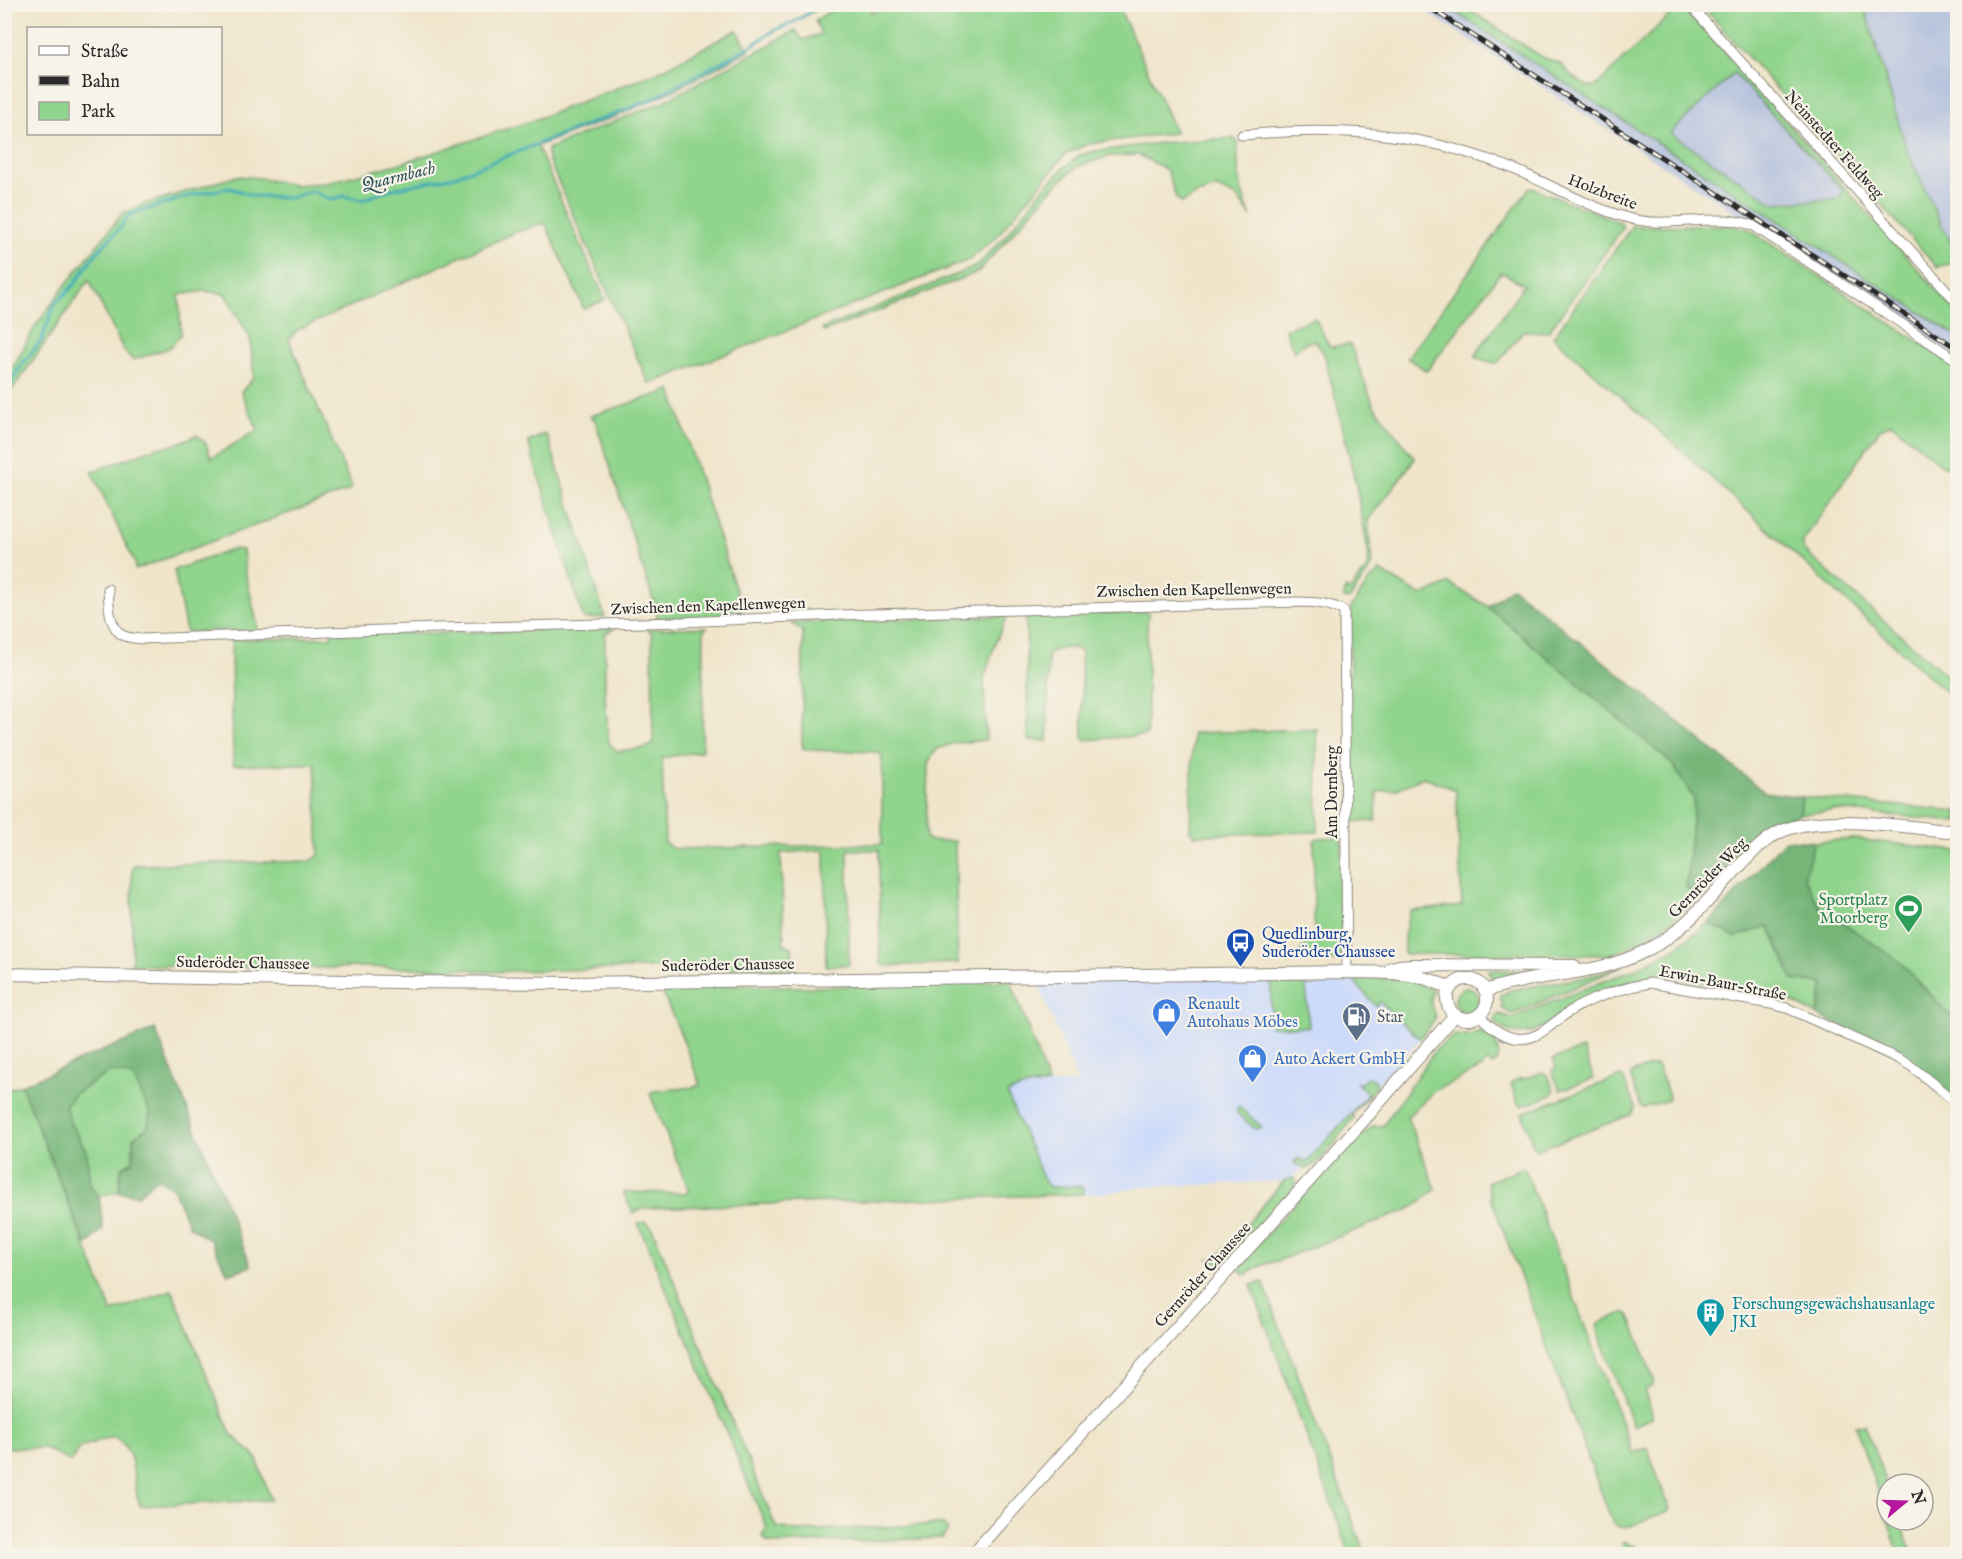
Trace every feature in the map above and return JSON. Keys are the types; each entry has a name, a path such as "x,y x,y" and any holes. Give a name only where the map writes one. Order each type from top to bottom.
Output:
{"street":[{"name":"Neinstedter Feldweg","path":"1689,4 1958,303"},
{"name":"Holzbreite","path":"1242,135 1273,132 1354,131 1402,136 1466,151 1629,219 1655,223 1723,220 1744,222 1754,226 1958,361"},
{"name":"Zwischen den Kapellenwegen","path":"108,589 110,615 116,629 123,636 141,639 1298,602 1318,602 1344,611"},
{"name":"Am Dornberg","path":"1344,611 1347,972"},
{"name":"Gernröder Weg","path":"1485,991 1528,979 1593,969 1632,957 1667,938 1696,913 1753,851 1778,833 1790,828 1804,824 1841,822 1958,832"},
{"path":"1383,973 1399,966 1412,965 1576,966 1593,969"},
{"name":"Suderöder Chaussee","path":"4,974 572,983 1347,972 1409,974 1430,979 1450,989"},
{"path":"1470,979 1479,983 1485,991 1486,1005 1479,1015 1468,1019 1455,1015 1449,1008 1447,1001 1450,989 1458,982 1470,979"},
{"name":"Erwin-Baur-Straße","path":"1479,1015 1492,1029 1501,1034 1511,1038 1531,1037 1540,1034 1579,1006 1635,985 1650,983 1771,1004 1815,1020 1899,1059 1958,1104"},
{"name":"Gernröder Chaussee","path":"974,1554 1370,1113 1455,1015"}],"shaded area":[{"path":"1416,5 1444,5 1851,267 1957,336 1957,356"},
{"path":"1864,5 1957,5 1957,253 1907,151"},
{"path":"1734,72 1843,191 1839,199 1773,203 1669,132"},
{"path":"1351,978 1376,1006 1380,1002 1420,1039 1294,1178 1287,1181 1141,1187 1108,1193 1083,1194 1084,1189 1080,1186 1050,1187 1044,1180 1006,1093 1021,1088 1078,1082 1037,980 1046,985 1059,985 1062,980"}],"green space":[{"path":"843,4 867,5 871,13 888,4 1118,5 1176,133 1087,144 1065,155 996,237 969,260 649,384 548,159 547,149 665,101 796,30 802,40 821,34 815,20"},
{"path":"1444,5 1462,5 1542,57 1561,64 1574,78 1587,86 1596,86 1680,5 1957,313 1957,336","holes":["1734,73 1843,191 1839,199 1773,203 1670,133"]},
{"path":"1708,5 1864,5 1907,151 1957,253 1957,267 1953,263 1937,267 1705,9"},
{"path":"737,30 749,50 679,88 617,116 537,146 605,300 584,309 545,223 516,232 297,330 289,340 352,487 348,491 135,570 135,564 92,472 197,435 206,444 211,458 258,430 241,392 254,377 250,338 225,294 204,291 179,295 181,335 169,348 133,360 124,351 89,280 5,400 5,375 14,365 35,327 123,213 237,176 293,185 326,183 405,162 534,120 658,72"},
{"path":"1232,138 1238,143 1240,181 1251,217 1237,197 1217,188 1197,194 1182,203 1176,198 1167,170 1139,155 1110,156 1078,166 1057,184 978,272 825,332 822,329 977,266 1007,234 1042,190 1080,155 1160,143"},
{"path":"1530,187 1622,223 1622,229 1548,332 1523,331 1497,364 1474,357 1524,285 1501,272 1427,371 1407,358"},
{"path":"1725,225 1748,229 1957,367 1957,462 1954,466 1943,466 1891,423 1879,430 1803,541 1803,550 1957,684 1957,702 1553,337 1632,226"},
{"path":"1315,318 1330,347 1350,344 1374,406 1415,459 1368,520 1372,563 1349,600 1344,599 1345,588 1350,590 1366,570 1369,557 1356,485 1338,408 1324,354 1315,340 1303,344 1294,352 1285,329"},
{"path":"671,390 743,612 741,616 655,619 658,615 595,420 590,416"},
{"path":"545,434 605,617 585,619 582,614 528,442"},
{"path":"234,549 243,550 245,571 258,628 255,630 186,632 174,570"},
{"path":"1380,571 1422,596 1449,583 1489,607 1673,765 1694,799 1686,887 1697,899 1656,932 1610,955 1404,954 1404,936 1410,911 1462,906 1456,790 1424,777 1395,790 1377,792 1376,821 1352,822 1349,701 1351,608 1369,581"},
{"path":"1512,587 1764,792 1802,797 1800,814 1774,825 1753,840 1697,899 1686,887 1694,799 1673,765 1488,607"},
{"path":"1149,612 1147,624 1147,735 1086,740 1083,738 1081,651 1069,648 1048,654 1048,741 1028,740 1026,615"},
{"path":"1007,616 984,678 986,740 955,743 937,749 928,763 926,838 931,841 955,841 958,963 883,966 880,961 879,850 848,850 849,965 826,966 825,850 781,853 784,944 792,947 793,968 698,970 690,967 481,972 470,969 132,965 132,868 134,865 311,861 319,855 315,764 233,765 231,640 331,637 331,633 439,633 615,628 605,634 605,697 609,743 617,751 645,748 653,744 652,633 647,629 707,627 704,631 702,751 662,758 665,843 674,849 882,844 882,756 878,752 805,750 802,746 803,631 791,623"},
{"path":"1317,729 1318,832 1194,835 1190,831 1193,733"},
{"path":"1802,797 1957,811 1957,822 1836,810 1800,814"},
{"path":"1342,837 1342,959 1313,961 1311,957 1298,957 1303,947 1314,939 1314,841 1317,838"},
{"name":"Sportplatz Moorberg","path":"1854,839 1957,851 1957,1023 1900,962 1820,907 1804,878 1814,842"},
{"path":"1785,840 1814,842 1804,878 1820,907 1900,962 1957,1023 1957,1100 1907,1059 1817,1015 1824,984 1793,980 1769,926 1735,937 1709,923"},
{"path":"1709,923 1735,937 1769,926 1793,980 1824,984 1817,1015 1794,1003 1768,996 1674,978 1643,978 1605,990 1535,1031 1513,1033 1503,1029 1494,1021 1499,1014 1512,1018 1639,967 1675,948"},
{"path":"1623,966 1518,1012 1511,1014 1502,1008 1501,995 1511,990 1581,978"},
{"path":"1488,970 1557,971 1493,981"},
{"path":"1351,978 1393,978 1423,985 1433,990 1431,1004 1436,1017 1420,1039 1380,1002 1376,1006"},
{"path":"1271,979 1298,980 1306,986 1309,1027 1271,1026"},
{"path":"1011,981 1048,1084 1021,1088 1007,1094 1049,1187 1080,1186 1084,1189 1083,1194 644,1208 633,1213 623,1192 686,1193 689,1191 650,1094 653,1091 695,1087 700,1084 663,994 672,987 740,985 810,987"},
{"path":"1467,988 1476,991 1479,1000 1476,1009 1467,1012 1458,1009 1455,1000 1458,991"},
{"path":"155,1029 251,1266 228,1274 211,1241 189,1226 173,1188 157,1178 138,1195 119,1192 121,1168 133,1161 133,1138 148,1127 150,1112 133,1077 111,1071 74,1094 65,1106 71,1125 86,1150 90,1186 99,1196 103,1229 86,1246 21,1085"},
{"path":"1482,1032 1495,1040 1499,1055 1497,1062 1492,1065 1487,1061 1482,1068 1434,1091 1407,1117 1436,1189 1410,1209 1265,1264 1245,1275 1237,1268 1345,1148 1374,1126 1383,1126 1435,1050 1455,1035 1470,1036"},
{"path":"1583,1049 1594,1079 1560,1090 1552,1071 1556,1067 1553,1059"},
{"path":"1655,1065 1658,1067 1669,1096 1668,1100 1644,1108 1641,1107 1630,1076 1632,1073"},
{"path":"110,1071 133,1076 150,1112 148,1127 133,1138 133,1161 121,1168 119,1192 99,1196 90,1186 86,1150 71,1125 65,1106 74,1094"},
{"path":"1542,1072 1548,1075 1554,1090 1552,1095 1523,1106 1517,1103 1511,1083"},
{"path":"1368,1077 1376,1081 1376,1087 1352,1114 1354,1118 1325,1155 1305,1169 1294,1163 1299,1158 1306,1163 1368,1094 1356,1082 1360,1084"},
{"path":"1619,1077 1623,1078 1635,1107 1631,1115 1537,1150 1534,1148 1522,1113"},
{"path":"21,1085 112,1312 172,1290 231,1434 256,1457 271,1500 140,1506 131,1458 127,1449 113,1436 80,1447 71,1462 44,1448 5,1448 4,1091"},
{"path":"1238,1106 1262,1127 1255,1129 1237,1113"},
{"path":"1522,1168 1525,1169 1633,1453 1647,1448 1669,1507 1669,1511 1626,1528 1617,1526 1612,1521 1491,1198 1487,1182"},
{"path":"1294,1178 1296,1182 1293,1189 1226,1263 1220,1266 1209,1259 1217,1258 1284,1181"},
{"path":"646,1222 652,1228 776,1527 798,1531 942,1524 948,1530 942,1538 777,1544 767,1542 762,1536 767,1528 638,1223"},
{"path":"1263,1282 1365,1554 1350,1554 1251,1285"},
{"path":"1626,1312 1629,1314 1654,1379 1652,1387 1644,1390 1652,1413 1651,1418 1634,1426 1597,1330 1600,1322"},
{"path":"1864,1424 1882,1472 1875,1472 1875,1484 1855,1425"},
{"path":"1892,1532 1905,1532 1913,1554 1899,1554"},
{"path":"1623,1541 1637,1547 1638,1554 1626,1554 1622,1545"}],"waterway":[{"name":"Quarmbach","path":"4,393 20,367 41,341 55,304 74,285 93,257 129,215 189,196 230,188 254,196 290,198 312,191 327,198 334,199 344,196 362,200 388,190 455,176 646,102 825,4"}],"railway":[{"path":"1424,4 1958,349"}],"place":[{"name":"Sportplatz Moorberg","path":"1909,934"},
{"name":"Quedlinburg, Suderöder Chaussee","path":"1241,968"},
{"name":"Renault Autohaus Möbes","path":"1166,1038"},
{"name":"Star","path":"1356,1042"},
{"name":"Auto Ackert GmbH","path":"1253,1084"},
{"name":"Forschungsgewächshausanlage JKI","path":"1711,1338"}]}
